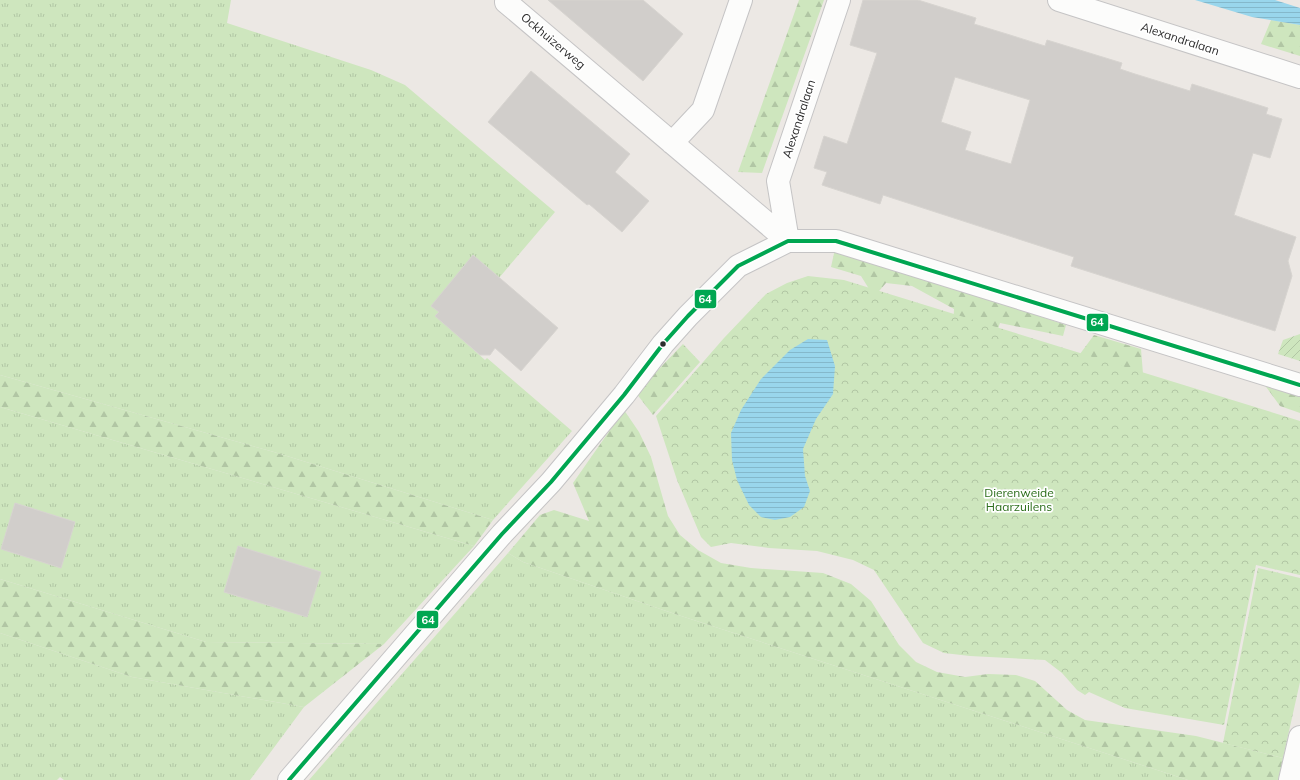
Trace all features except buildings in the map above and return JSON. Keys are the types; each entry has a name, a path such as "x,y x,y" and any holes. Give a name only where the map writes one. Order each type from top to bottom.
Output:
{"street":[{"path":"672,143 703,110 741,0"},
{"name":"Alexandralaan","path":"788,241 778,181 839,0"},
{"name":"Alexandralaan","path":"1059,0 1300,77"},
{"name":"Ockhuizerweg","path":"506,2 788,241"},
{"path":"289,780 502,534 551,482 624,395 663,344 688,316 738,266 788,241 836,241 1300,385"},
{"path":"1290,780 1300,736"}],"green space":[{"path":"0,0 231,0 227,23 371,70 405,85 555,212 464,319 465,342 485,360 487,358 572,431 493,520 274,452 0,375"},
{"path":"799,0 824,0 762,173 738,172"},
{"path":"1271,20 1300,25 1300,56 1261,44"},
{"path":"835,249 1066,325 1063,336 1000,323 959,443 952,348 954,309 912,286 886,283 874,297 861,276 831,267"},
{"name":"Dierenweide Haarzuilens","path":"808,276 844,280 1300,421 1300,575 1256,565 1224,725 1125,708 1089,692 1085,695 1077,690 1062,673 1045,660 944,653 923,643 874,570 853,560 817,551 769,548 731,543 711,547 701,537 677,480 656,416 724,338 766,294 787,283"},
{"path":"1300,334 1300,361 1278,354 1283,340"},
{"path":"1094,335 1141,349 1144,386 1060,381"},
{"path":"683,344 700,362 653,415 636,393"},
{"path":"0,375 274,452 493,520 474,546 0,407"},
{"path":"1261,380 1300,394 1300,413 1280,406"},
{"path":"0,407 474,546 384,644 206,642 0,579"},
{"path":"624,410 639,432 651,457 668,516 680,535 698,550 721,563 751,568 823,573 851,584 871,601 899,645 916,662 937,672 965,677 988,674 1016,675 1035,681 1067,710 1085,720 1196,736 1283,758 1278,780 1188,780 675,614 523,562 508,553 540,515 554,510 589,521 573,483"},
{"path":"508,553 523,562 675,614 1188,780 309,780"},
{"path":"1258,568 1300,578 1300,682 1283,758 1223,743"},
{"path":"0,579 206,642 384,644 304,707 132,677 0,633"},
{"path":"0,633 132,677 304,707 250,780 64,780 60,777 57,780 0,780"}],"water":[{"path":"1195,0 1275,0 1300,8 1300,25 1252,17"},
{"path":"808,339 827,340 835,366 833,394 816,419 803,449 805,476 810,491 804,507 790,517 775,520 761,517 749,505 737,480 732,460 731,433 741,410 761,379 790,350"}],"transit line":[{"name":"64","path":"289,780 502,534 551,482 624,395 663,344 688,316 738,266 788,241 836,241 1300,385"}]}
